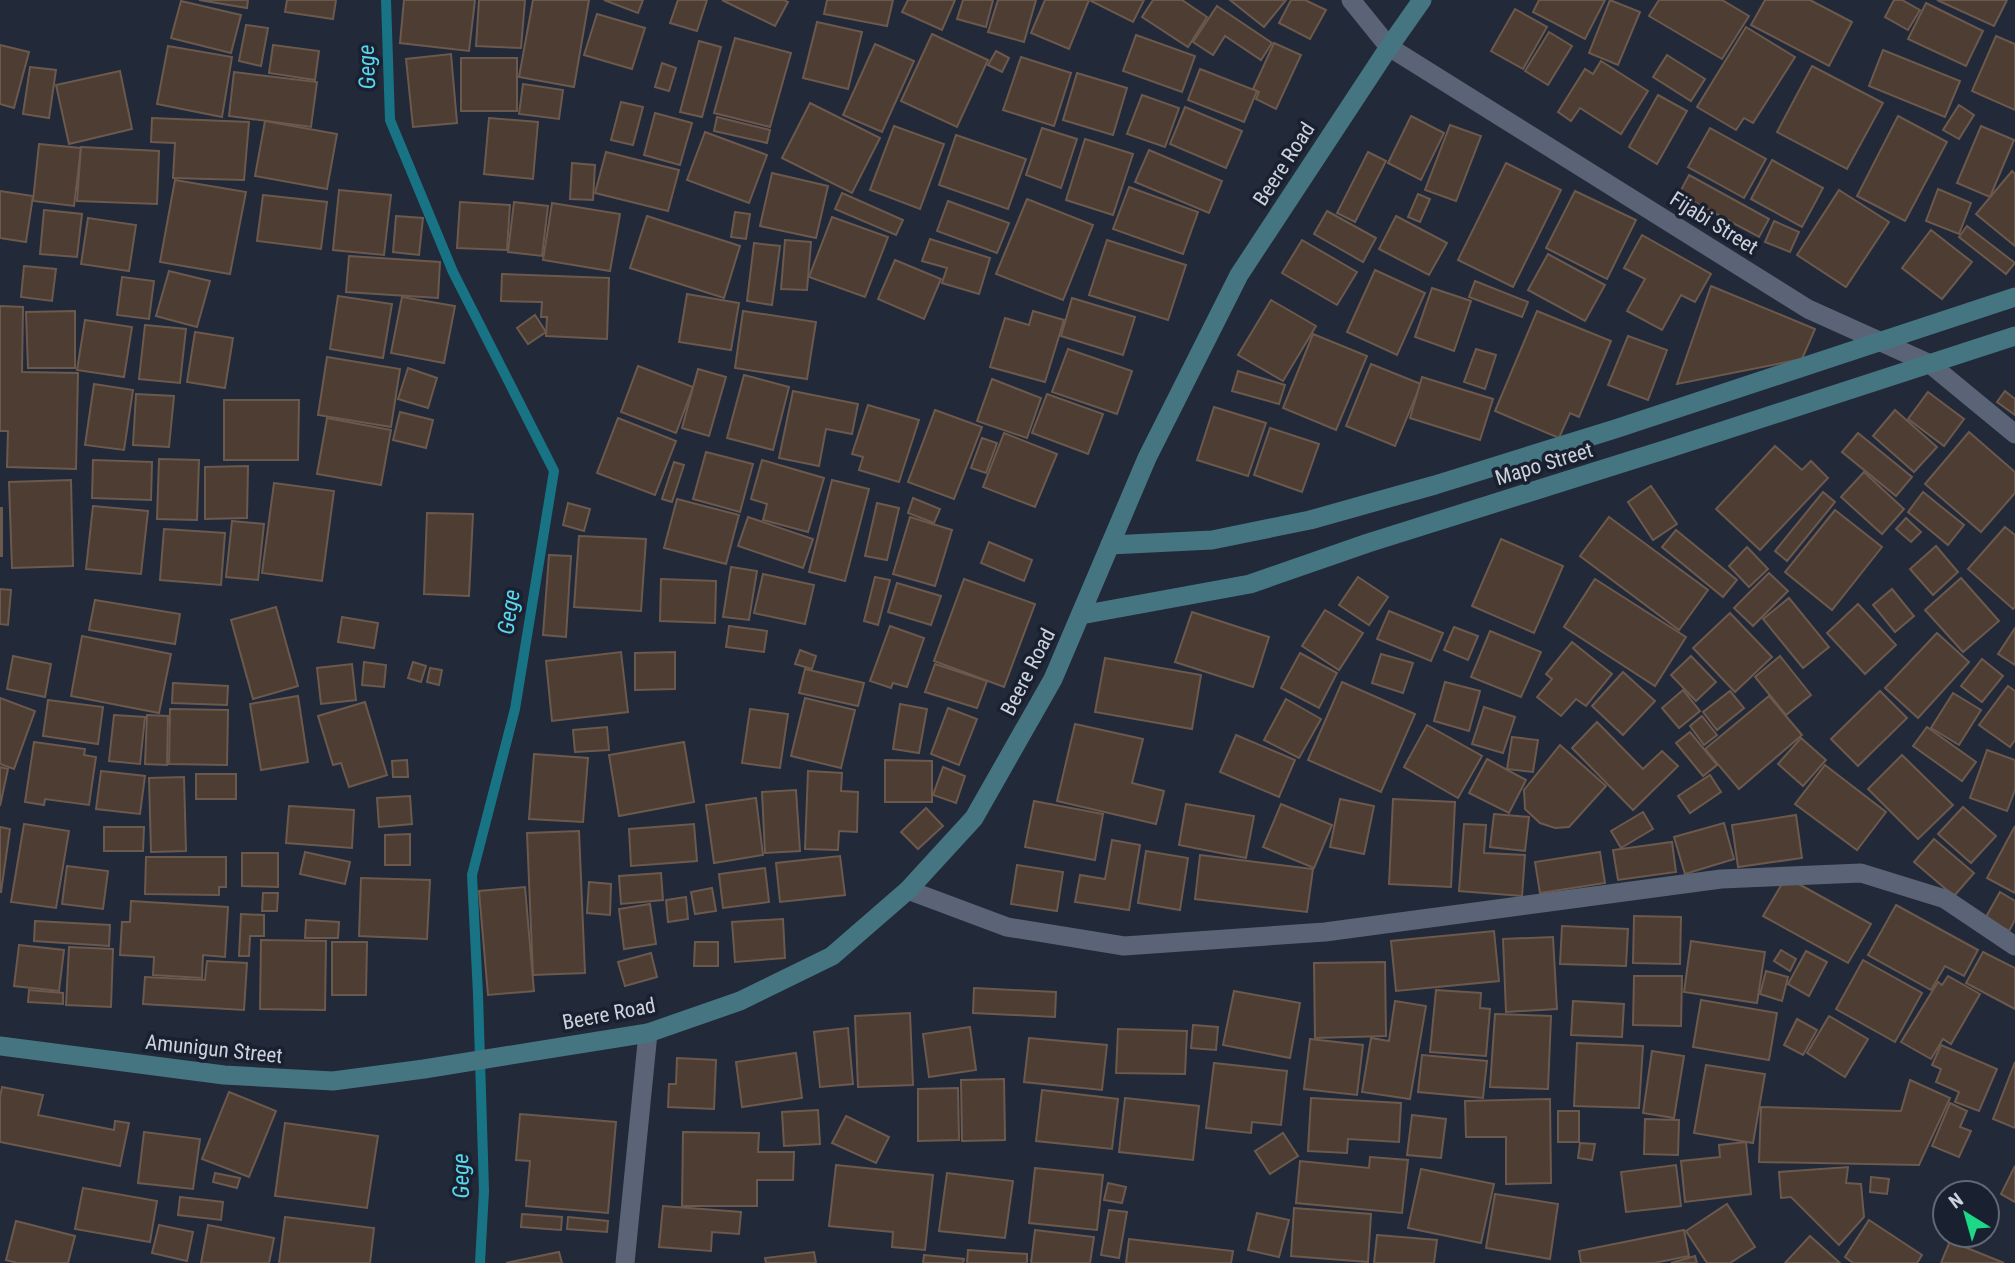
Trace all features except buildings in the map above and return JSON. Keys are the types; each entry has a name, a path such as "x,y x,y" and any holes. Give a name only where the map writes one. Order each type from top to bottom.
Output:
{"main road":[{"name":"Beere Road","path":"424,1069 648,1032 740,1001 832,956 908,890 974,818 1053,679 1147,458 1239,275 1422,0"},
{"name":"Mapo Street","path":"1110,545 1212,540 1310,520 1435,485 1615,429 2015,297"},
{"name":"Mapo Street","path":"1082,615 1250,584 1368,543 2015,336"},
{"name":"Amunigun Street","path":"0,1046 224,1075 306,1080 333,1081 424,1069"}],"street":[{"name":"Fijabi Street","path":"1351,0 1389,47 1808,309 1930,364 2015,434"},
{"path":"908,890 1007,927 1124,946 1325,932 1721,879 1861,873 1945,899 2015,946"},
{"path":"625,1263 648,1032"}],"waterway":[{"name":"Gege","path":"386,0 390,120 453,272 554,471 515,709 472,875 484,1191 480,1263"}]}
